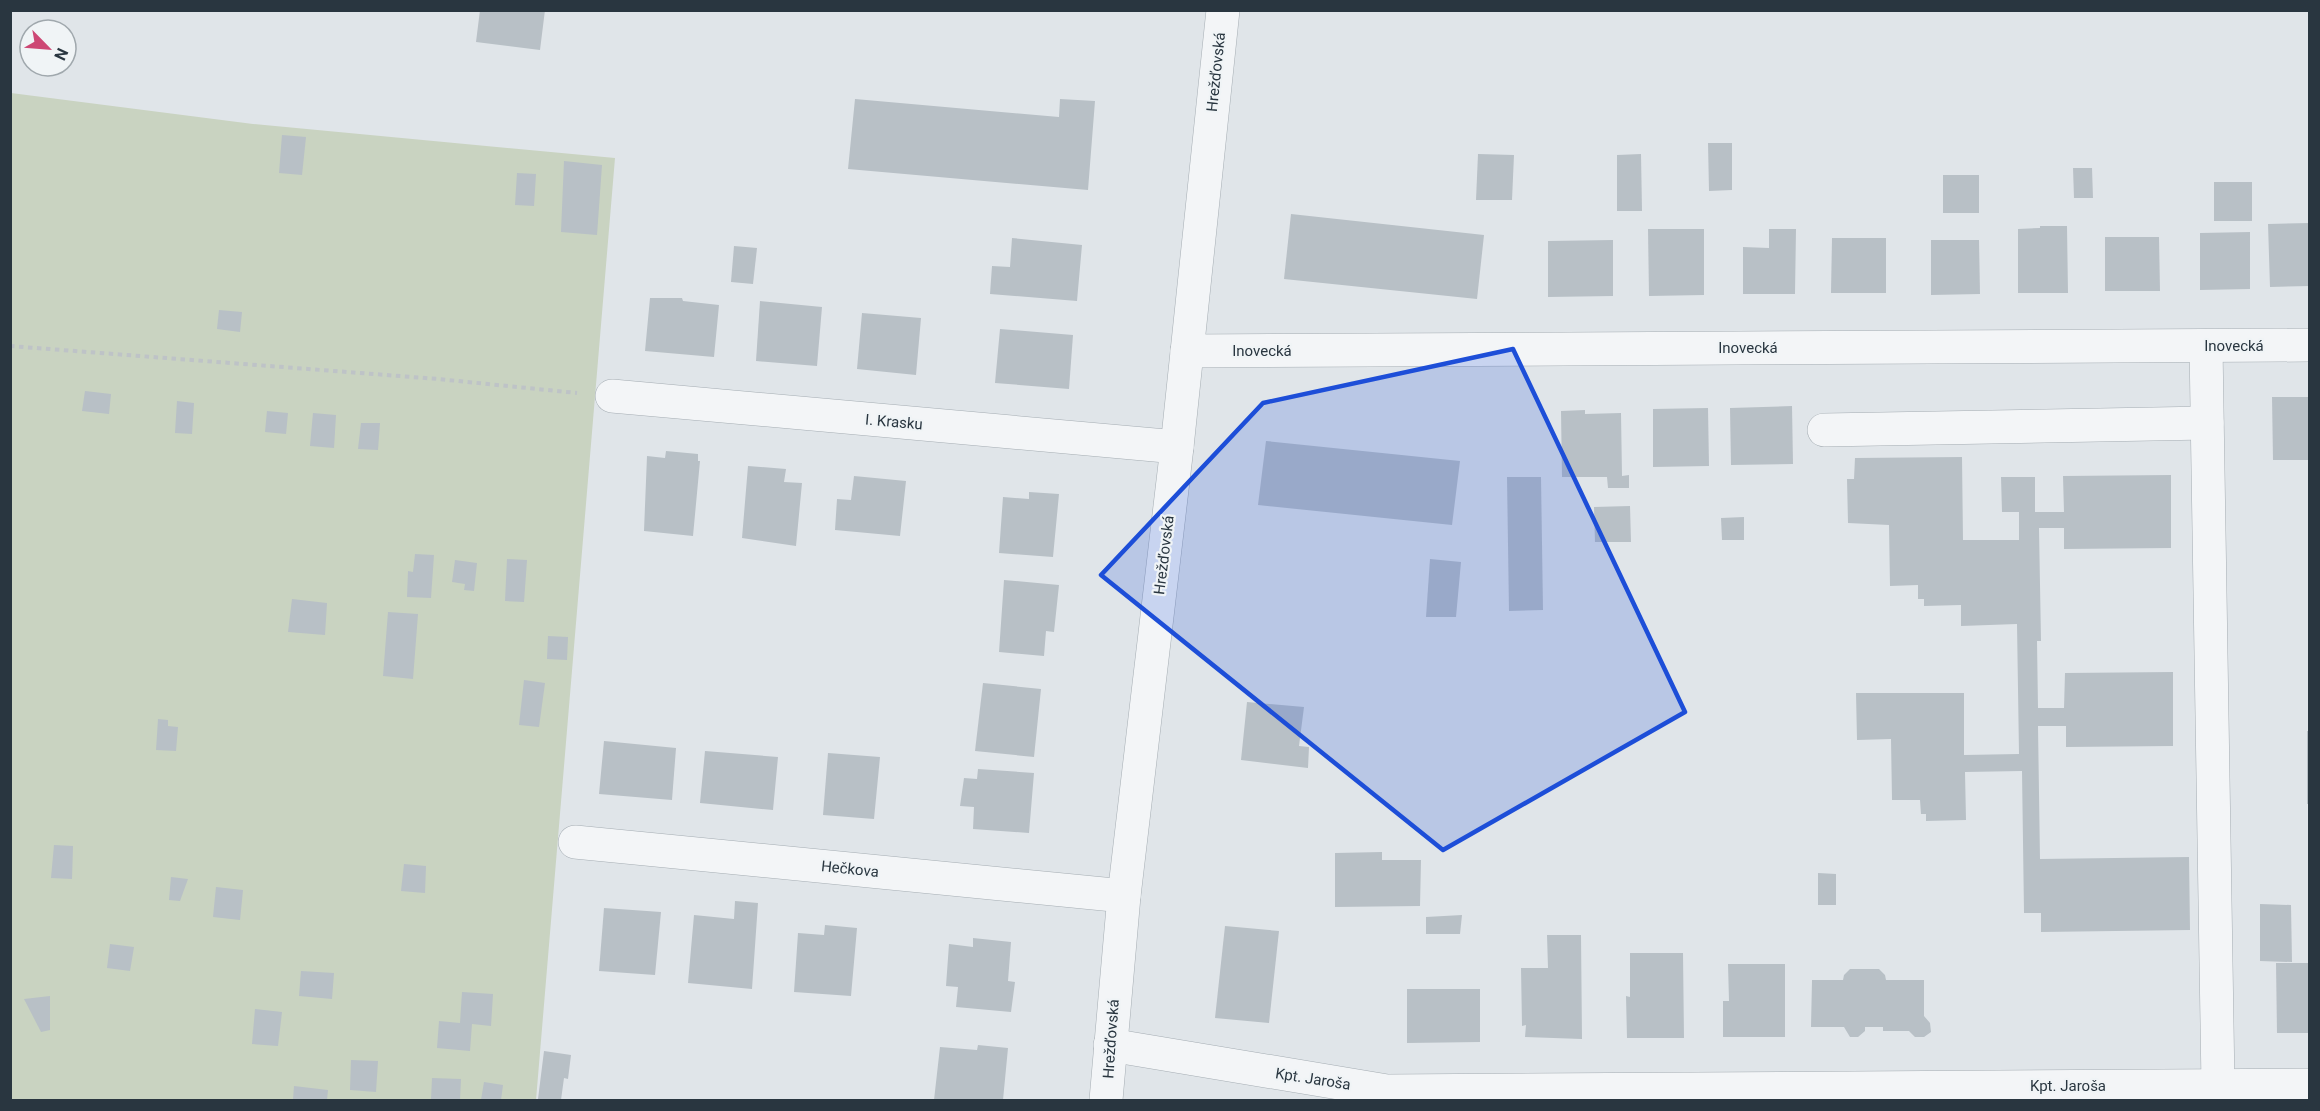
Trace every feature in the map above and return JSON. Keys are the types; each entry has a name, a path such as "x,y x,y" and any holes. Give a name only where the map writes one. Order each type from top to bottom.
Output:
{"street":[{"name":"Hrežďovská","path":"1106,1101 1124,896 1177,447 1223,10"},
{"name":"Inovecká","path":"1187,351 2310,345"},
{"path":"2206,346 2218,1085"},
{"name":"I. Krasku","path":"612,396 1177,447"},
{"path":"1824,430 2207,423"},
{"name":"Hečkova","path":"575,842 1124,896"},
{"name":"Kpt. Jaroša","path":"1110,1045 1387,1091 2310,1084"}],"path":[{"path":"10,346 612,396"}],"highlighted area":[{"path":"1513,349 1685,712 1443,850 1101,575 1263,403"}],"green space":[{"path":"11,93 253,124 615,158 536,1100 11,1100"}],"building":[{"path":"480,10 545,10 540,50 476,42"},
{"path":"855,99 1059,117 1060,99 1095,101 1088,190 848,169"},
{"path":"282,135 306,137 302,175 279,173"},
{"path":"1708,143 1732,143 1732,190 1709,191"},
{"path":"1478,154 1514,155 1512,200 1476,200"},
{"path":"1641,154 1642,211 1617,211 1617,155"},
{"path":"564,161 602,165 597,235 561,232"},
{"path":"2073,168 2092,168 2093,198 2074,198"},
{"path":"517,173 536,174 534,206 515,205"},
{"path":"1943,175 1979,175 1979,213 1943,213"},
{"path":"2214,182 2252,182 2252,221 2214,221"},
{"path":"1291,214 1484,235 1477,299 1284,279"},
{"path":"2310,223 2310,286 2270,287 2268,224"},
{"path":"2040,226 2067,226 2068,293 2018,293 2018,229 2040,228"},
{"path":"1648,229 1704,229 1704,295 1649,296"},
{"path":"1769,229 1796,229 1795,294 1743,294 1743,247 1769,248"},
{"path":"2250,232 2250,289 2200,290 2200,233"},
{"path":"2105,237 2159,237 2160,291 2105,291"},
{"path":"1012,238 1082,245 1077,301 990,294 992,266 1010,267"},
{"path":"1832,238 1886,238 1886,293 1831,293"},
{"path":"1613,240 1613,296 1548,297 1548,241"},
{"path":"1931,240 1979,240 1980,294 1931,295"},
{"path":"734,246 757,248 753,284 731,282"},
{"path":"650,298 682,298 683,301 719,305 714,357 645,351"},
{"path":"760,301 822,307 817,366 756,361"},
{"path":"219,310 242,312 240,332 217,329"},
{"path":"862,313 921,318 916,375 857,369"},
{"path":"1000,329 1073,335 1069,389 995,383"},
{"path":"85,391 111,394 109,414 82,411"},
{"path":"2272,397 2310,397 2310,460 2273,460"},
{"path":"177,401 194,403 192,434 175,433"},
{"path":"1792,406 1793,464 1731,465 1730,408"},
{"path":"1708,408 1709,466 1653,467 1653,409"},
{"path":"1585,410 1585,414 1621,413 1622,476 1629,475 1629,488 1608,488 1607,477 1562,477 1561,411"},
{"path":"267,411 288,413 286,434 265,432"},
{"path":"313,413 336,415 334,448 310,446"},
{"path":"361,423 380,423 378,450 358,449"},
{"path":"1266,441 1460,461 1452,525 1258,505"},
{"path":"666,451 698,454 698,461 700,461 693,536 644,531 647,456 665,458"},
{"path":"1962,457 1963,540 2019,540 2019,512 2002,512 2001,477 2035,477 2035,512 2064,512 2063,476 2171,475 2171,548 2064,549 2064,528 2039,528 2041,641 2037,641 2038,708 2064,708 2065,673 2173,672 2173,746 2066,747 2066,726 2038,726 2040,859 2189,857 2190,930 2041,932 2041,913 2024,913 2022,771 1965,772 1966,820 1926,821 1926,814 1921,814 1920,800 1892,800 1891,739 1857,740 1856,693 1964,693 1964,755 2019,754 2017,624 1961,626 1961,605 1924,606 1924,599 1918,599 1918,585 1890,586 1889,525 1848,523 1847,479 1854,479 1855,458"},
{"path":"748,466 786,469 784,482 802,483 796,546 742,538"},
{"path":"854,476 906,481 900,536 835,530 837,499 851,500"},
{"path":"1507,477 1541,477 1543,610 1509,611"},
{"path":"1029,492 1059,494 1053,557 999,553 1003,497 1029,499"},
{"path":"1630,506 1631,542 1595,542 1594,507"},
{"path":"1744,517 1744,540 1722,540 1721,518"},
{"path":"415,554 434,555 431,598 407,597 408,571 413,572"},
{"path":"507,559 527,560 524,602 505,601"},
{"path":"1430,559 1461,562 1456,617 1426,617"},
{"path":"455,560 477,563 474,591 464,590 465,584 452,582"},
{"path":"1004,580 1059,585 1054,632 1046,631 1044,656 999,652"},
{"path":"292,599 327,603 325,635 288,632"},
{"path":"388,612 418,614 413,679 383,676"},
{"path":"548,636 568,637 567,660 547,659"},
{"path":"524,680 545,683 539,727 519,725"},
{"path":"983,683 1041,689 1034,757 975,751"},
{"path":"1247,702 1304,707 1299,746 1309,747 1308,768 1241,760"},
{"path":"158,719 168,720 168,726 178,727 176,751 156,750"},
{"path":"2307,731 2310,731 2310,804 2307,804"},
{"path":"604,741 676,748 672,800 599,794"},
{"path":"705,751 778,757 773,810 700,803"},
{"path":"828,753 880,757 874,819 823,815"},
{"path":"978,769 1034,773 1029,833 973,829 974,807 960,806 964,778 977,779"},
{"path":"54,845 73,846 72,879 51,878"},
{"path":"1382,852 1382,860 1421,860 1420,906 1335,907 1335,853"},
{"path":"404,864 426,866 425,893 401,891"},
{"path":"1818,873 1836,874 1836,905 1818,905"},
{"path":"171,877 188,879 180,901 169,900"},
{"path":"216,887 243,890 240,920 213,917"},
{"path":"735,901 758,903 752,989 688,983 694,915 734,919"},
{"path":"2260,904 2291,905 2292,962 2260,961"},
{"path":"604,908 661,912 655,975 599,971"},
{"path":"1462,915 1460,934 1426,934 1426,917"},
{"path":"825,925 857,928 851,996 794,992 798,933 824,935"},
{"path":"1225,926 1279,931 1269,1023 1215,1018"},
{"path":"1547,935 1581,935 1582,1039 1525,1037 1526,1025 1522,1026 1521,968 1548,968"},
{"path":"973,938 1011,942 1008,981 1015,982 1011,1012 956,1007 958,987 946,986 949,944 973,947"},
{"path":"110,944 134,947 130,971 107,968"},
{"path":"1630,953 1683,953 1684,1038 1627,1038 1626,996 1630,997"},
{"path":"2276,963 2310,963 2310,1033 2277,1033"},
{"path":"1728,964 1785,964 1785,1037 1723,1037 1723,1001 1729,1001"},
{"path":"1850,969 1879,969 1885,975 1886,980 1924,980 1924,1016 1930,1023 1931,1032 1924,1037 1915,1037 1909,1031 1883,1031 1883,1027 1865,1027 1865,1031 1858,1037 1850,1037 1844,1027 1811,1027 1812,980 1843,980 1844,975"},
{"path":"301,971 334,973 332,999 299,996"},
{"path":"1407,989 1480,989 1480,1042 1407,1043"},
{"path":"462,992 493,994 491,1026 472,1024 470,1051 437,1048 439,1021 460,1023"},
{"path":"50,996 50,1030 41,1032 24,999"},
{"path":"255,1009 282,1012 278,1046 252,1044"},
{"path":"978,1045 1008,1048 1003,1100 934,1100 940,1047 977,1050"},
{"path":"544,1051 571,1055 568,1079 564,1078 561,1100 538,1099"},
{"path":"351,1060 378,1061 376,1092 350,1090"},
{"path":"432,1078 461,1079 460,1100 431,1100"},
{"path":"484,1082 503,1085 501,1100 481,1100"},
{"path":"294,1086 328,1090 327,1100 293,1100"}]}
